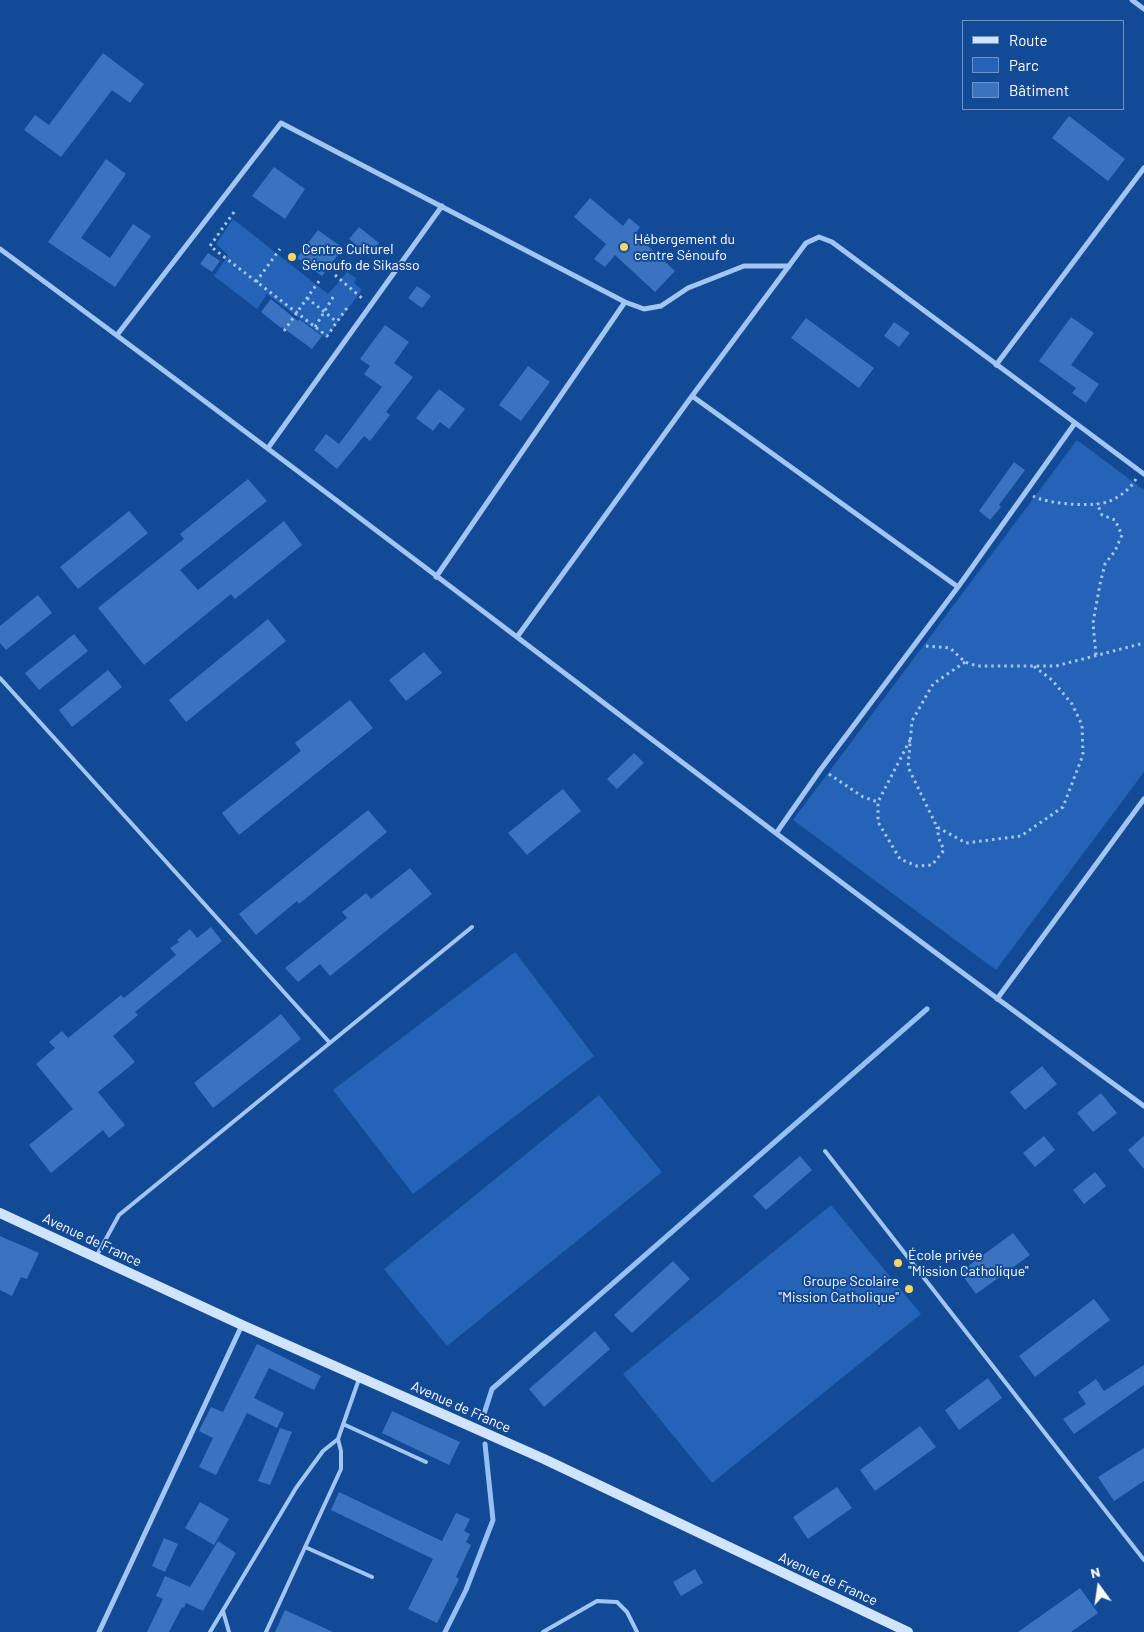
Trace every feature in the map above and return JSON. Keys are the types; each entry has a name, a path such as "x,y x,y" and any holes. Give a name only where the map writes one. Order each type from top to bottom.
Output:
{"main road":[{"name":"Avenue de France","path":"0,1213 242,1325 544,1459 908,1632"}],"street":[{"path":"1132,0 1144,9"},
{"path":"117,335 281,123 625,302 644,309 660,306 688,288 744,266 789,266"},
{"path":"996,364 1144,168"},
{"path":"268,448 442,206"},
{"path":"517,637 806,243 819,237 832,242 1142,473"},
{"path":"0,249 268,448 436,577 997,999 1144,1106"},
{"path":"436,577 625,302"},
{"path":"692,396 958,587"},
{"path":"777,832 821,769 958,587 1075,423"},
{"path":"997,999 1144,798"},
{"path":"99,1632 242,1325"}],"lane":[{"path":"0,678 330,1043"},
{"path":"96,1258 120,1215 472,926"},
{"path":"825,1150 1144,1560"},
{"path":"266,1632 341,1469 341,1451 338,1439 360,1377"},
{"path":"343,1424 426,1462"},
{"path":"210,1632 296,1488 323,1451 338,1439"},
{"path":"305,1547 372,1576"},
{"path":"543,1632 597,1601 616,1602 627,1612 637,1632"},
{"path":"223,1611 229,1632"}],"path":[{"path":"234,212 210,246 327,336 349,305"},
{"path":"256,282 280,249"},
{"path":"336,275 370,305"},
{"path":"284,330 319,281"},
{"path":"315,327 336,294"},
{"path":"307,298 337,322"},
{"path":"1026,492 1042,501 1082,505 1108,502 1130,488 1142,473"},
{"path":"1096,655 1093,624 1100,584 1105,564 1115,551 1122,534 1115,520 1102,515 1097,503"},
{"path":"917,642 923,646 950,648 965,662 977,666 1056,666 1144,643"},
{"path":"911,737 878,802 878,822 900,859 917,866 932,865 944,850 939,839 937,827 908,767 911,737 912,721 933,684 965,662"},
{"path":"937,827 966,843 1021,836 1063,807 1083,755 1082,726 1072,704 1052,680 1032,665"},
{"path":"821,769 863,797 878,802"}],"green space":[{"path":"233,219 328,294 347,272 356,278 354,283 362,290 326,338 267,294 257,309 214,276 228,255 216,244"},
{"path":"1077,440 1144,490 1144,772 996,970 793,820"},
{"path":"515,952 594,1056 413,1194 333,1090"},
{"path":"599,1095 662,1172 447,1346 384,1269"},
{"path":"831,1205 921,1314 712,1483 623,1374"}],"building":[{"path":"103,53 144,84 130,103 112,90 61,157 24,130 35,115 49,125"},
{"path":"1069,116 1125,159 1108,181 1052,138"},
{"path":"106,159 126,174 81,238 110,258 133,224 151,236 115,287 48,242"},
{"path":"274,167 305,189 285,219 252,196"},
{"path":"590,198 623,226 629,218 640,227 635,234 675,271 655,292 615,255 605,267 594,259 606,244 574,217"},
{"path":"359,227 379,243 369,255 349,239"},
{"path":"318,230 343,248 322,276 297,258"},
{"path":"208,253 220,261 212,272 200,264"},
{"path":"417,286 431,296 422,308 408,298"},
{"path":"271,299 298,321 299,319 322,336 312,349 261,312"},
{"path":"1071,317 1094,333 1071,365 1099,384 1086,403 1072,393 1076,388 1039,361"},
{"path":"806,318 874,368 859,388 791,338"},
{"path":"894,322 910,333 899,347 884,336"},
{"path":"385,325 409,342 394,363 413,377 386,412 390,415 370,441 364,436 337,469 314,450 326,434 339,444 382,387 364,374 370,366 360,359"},
{"path":"528,366 550,382 521,421 499,405"},
{"path":"439,389 465,409 449,429 440,422 433,431 416,418"},
{"path":"1014,462 1025,470 999,505 1001,507 990,520 979,511"},
{"path":"248,479 267,501 180,570 198,590 284,521 302,545 235,599 231,594 144,665 98,608 184,539 180,534"},
{"path":"129,511 148,533 78,589 60,567"},
{"path":"38,595 52,613 6,650 0,643 0,626"},
{"path":"268,619 286,641 186,722 169,700"},
{"path":"74,634 88,651 39,690 25,673"},
{"path":"424,652 442,673 406,701 389,680"},
{"path":"108,670 122,687 72,727 59,710"},
{"path":"350,700 373,728 239,835 222,813 301,751 295,743"},
{"path":"634,753 644,763 617,789 607,779"},
{"path":"563,789 581,811 527,855 508,833"},
{"path":"368,810 387,832 299,904 297,901 256,935 239,914"},
{"path":"410,868 432,894 330,976 320,964 298,982 285,968 347,918 342,912 366,893 371,899"},
{"path":"211,927 222,941 135,1012 138,1015 113,1036 135,1062 98,1092 125,1125 109,1138 103,1130 51,1173 29,1145 73,1109 36,1064 55,1048 49,1042 62,1031 68,1038 121,995 124,998 176,955 170,948 179,942 177,940 190,929 197,938"},
{"path":"281,1014 301,1039 213,1108 194,1083"},
{"path":"1042,1066 1057,1084 1025,1110 1010,1092"},
{"path":"1101,1093 1117,1113 1093,1132 1077,1113"},
{"path":"1044,1136 1055,1150 1035,1167 1023,1153"},
{"path":"1144,1136 1144,1169 1128,1150"},
{"path":"800,1156 812,1170 766,1210 753,1196"},
{"path":"1095,1172 1106,1186 1084,1204 1073,1190"},
{"path":"1013,1233 1030,1255 976,1294 960,1272"},
{"path":"0,1236 39,1253 27,1279 21,1277 12,1296 0,1290"},
{"path":"673,1261 690,1279 632,1333 614,1315"},
{"path":"1094,1299 1110,1320 1035,1377 1019,1356"},
{"path":"595,1331 610,1349 544,1407 529,1389"},
{"path":"257,1344 321,1376 314,1390 269,1368 254,1398 284,1413 277,1428 247,1413 216,1475 199,1467 213,1438 199,1431 211,1407 223,1412"},
{"path":"1144,1365 1144,1385 1074,1434 1063,1419 1086,1404 1078,1392 1096,1379 1104,1391"},
{"path":"988,1378 1002,1398 959,1430 945,1410"},
{"path":"392,1411 460,1442 449,1465 382,1433"},
{"path":"920,1426 936,1447 875,1491 860,1470"},
{"path":"280,1428 292,1432 270,1485 258,1481"},
{"path":"1144,1448 1144,1481 1114,1501 1098,1477"},
{"path":"837,1487 852,1508 808,1539 793,1517"},
{"path":"339,1492 442,1541 456,1513 470,1519 464,1531 470,1534 466,1542 471,1545 456,1577 459,1579 437,1623 408,1609 433,1559 331,1510"},
{"path":"200,1502 229,1519 214,1545 185,1528"},
{"path":"164,1538 178,1544 165,1572 152,1566"},
{"path":"218,1541 236,1553 203,1611 186,1603 169,1632 147,1632 163,1599 156,1596 165,1576 190,1587"},
{"path":"695,1569 703,1583 681,1596 673,1582"},
{"path":"1080,1588 1098,1613 1071,1632 1018,1632"},
{"path":"285,1610 333,1632 275,1632"}],"waterway":[{"path":"483,1417 492,1389 927,1009"},
{"path":"445,1632 466,1590 493,1520 485,1444"}],"place":[{"name":"Hébergement du centre Sénoufo","path":"624,247"},
{"name":"Centre Culturel Sénoufo de Sikasso","path":"292,257"},
{"name":"École privée \"Mission Catholique\"","path":"898,1263"},
{"name":"Groupe Scolaire \"Mission Catholique\"","path":"909,1289"}]}
